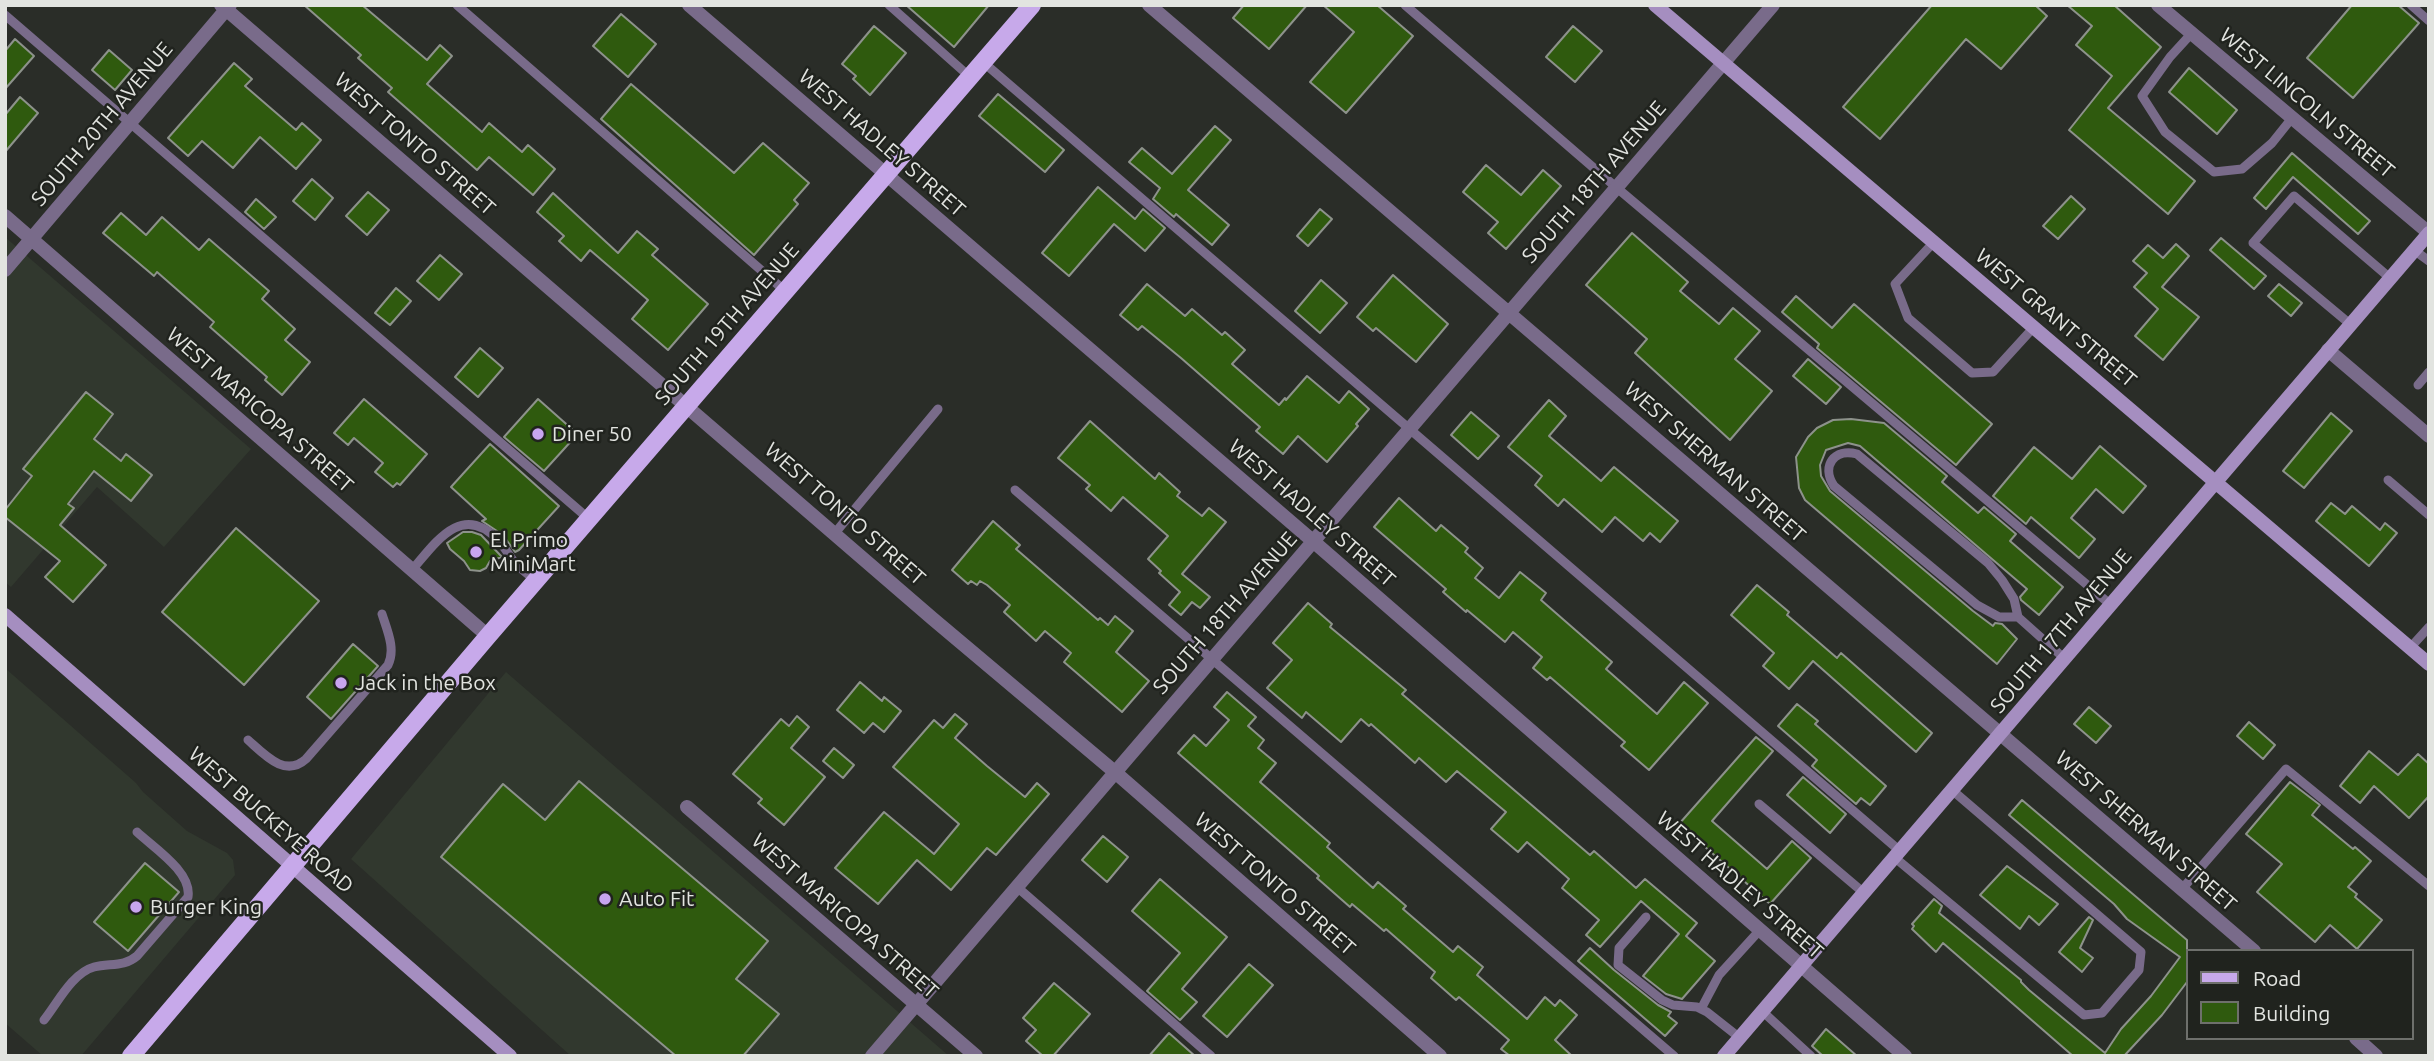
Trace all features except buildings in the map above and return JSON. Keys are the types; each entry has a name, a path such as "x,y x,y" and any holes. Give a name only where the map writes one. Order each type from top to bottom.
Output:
{"main road":[{"name":"SOUTH 19TH AVENUE","path":"131,1056 488,636 1032,5"},
{"name":"WEST GRANT STREET","path":"1655,5 1671,11 1724,64 2429,664"},
{"name":"SOUTH 17TH AVENUE","path":"1726,1055 2429,233"},
{"name":"WEST BUCKEYE ROAD","path":"5,615 510,1056"}],"street":[{"name":"WEST HADLEY STREET","path":"689,5 1314,542 1905,1056"},
{"name":"WEST SHERMAN STREET","path":"1149,5 2252,949"},
{"name":"SOUTH 18TH AVENUE","path":"872,1056 1773,5"},
{"name":"WEST LINCOLN STREET","path":"2158,5 2429,233"},
{"name":"SOUTH 20TH AVENUE","path":"5,270 226,7"},
{"name":"WEST TONTO STREET","path":"226,7 835,534 1116,773 1440,1056"},
{"name":"WEST MARICOPA STREET","path":"5,216 488,636"},
{"path":"2328,350 2429,436"},
{"name":"WEST MARICOPA STREET","path":"687,807 976,1056"},
{"path":"2358,1040 2376,1056"}],"lane":[{"path":"457,5 785,291"},
{"path":"889,5 970,77"},
{"path":"1405,5 1617,188 2111,605"},
{"path":"2411,5 2429,21"},
{"path":"5,15 589,519"},
{"path":"2191,34 2170,57 2142,96 2165,132 2214,172 2242,169 2272,143 2292,118"},
{"path":"983,62 2084,1015 2102,1013 2139,970 2141,953 1952,790"},
{"path":"2350,324 2253,243 2294,196 2390,278"},
{"path":"1934,242 1895,284 1908,318 1972,373 1993,372 2034,327"},
{"path":"2414,250 2429,261"},
{"path":"2418,385 2429,372"},
{"path":"835,534 938,408"},
{"path":"2018,617 1999,617 1977,606 1835,486 1828,477 1828,466 1837,455 1846,451 1857,454 1988,563 2014,599 2018,617 2065,659"},
{"path":"2388,480 2429,515"},
{"path":"1015,490 1674,1056"},
{"path":"412,570 449,531 468,523 490,532 515,563 536,581"},
{"path":"248,740 271,760 290,768 306,760 392,658 382,614"},
{"path":"2410,648 2429,626"},
{"path":"2182,889 2286,769 2429,886"},
{"path":"1759,804 1864,893"},
{"path":"44,1020 83,972 94,967 129,963 188,897 190,888 186,877 137,832"},
{"path":"1017,887 1211,1056"},
{"path":"1646,917 1619,948 1618,965 1662,1000 1673,1005 1701,1009 1740,1038"},
{"path":"1701,1009 1719,975 1759,931"},
{"path":"1762,1011 1811,1056"}],"shaded area":[{"path":"5,237 251,449 164,547 97,487 11,587 5,582"},
{"path":"5,668 187,831 227,853 233,860 235,875 81,1056 43,1056 5,1023"},
{"path":"506,672 949,1056 571,1056 351,859"}],"place":[{"name":"Diner 50","path":"538,434"},
{"name":"El Primo MiniMart","path":"476,552"},
{"name":"Jack in the Box","path":"341,683"},
{"name":"Auto Fit","path":"605,899"},
{"name":"Burger King","path":"136,907"}]}
